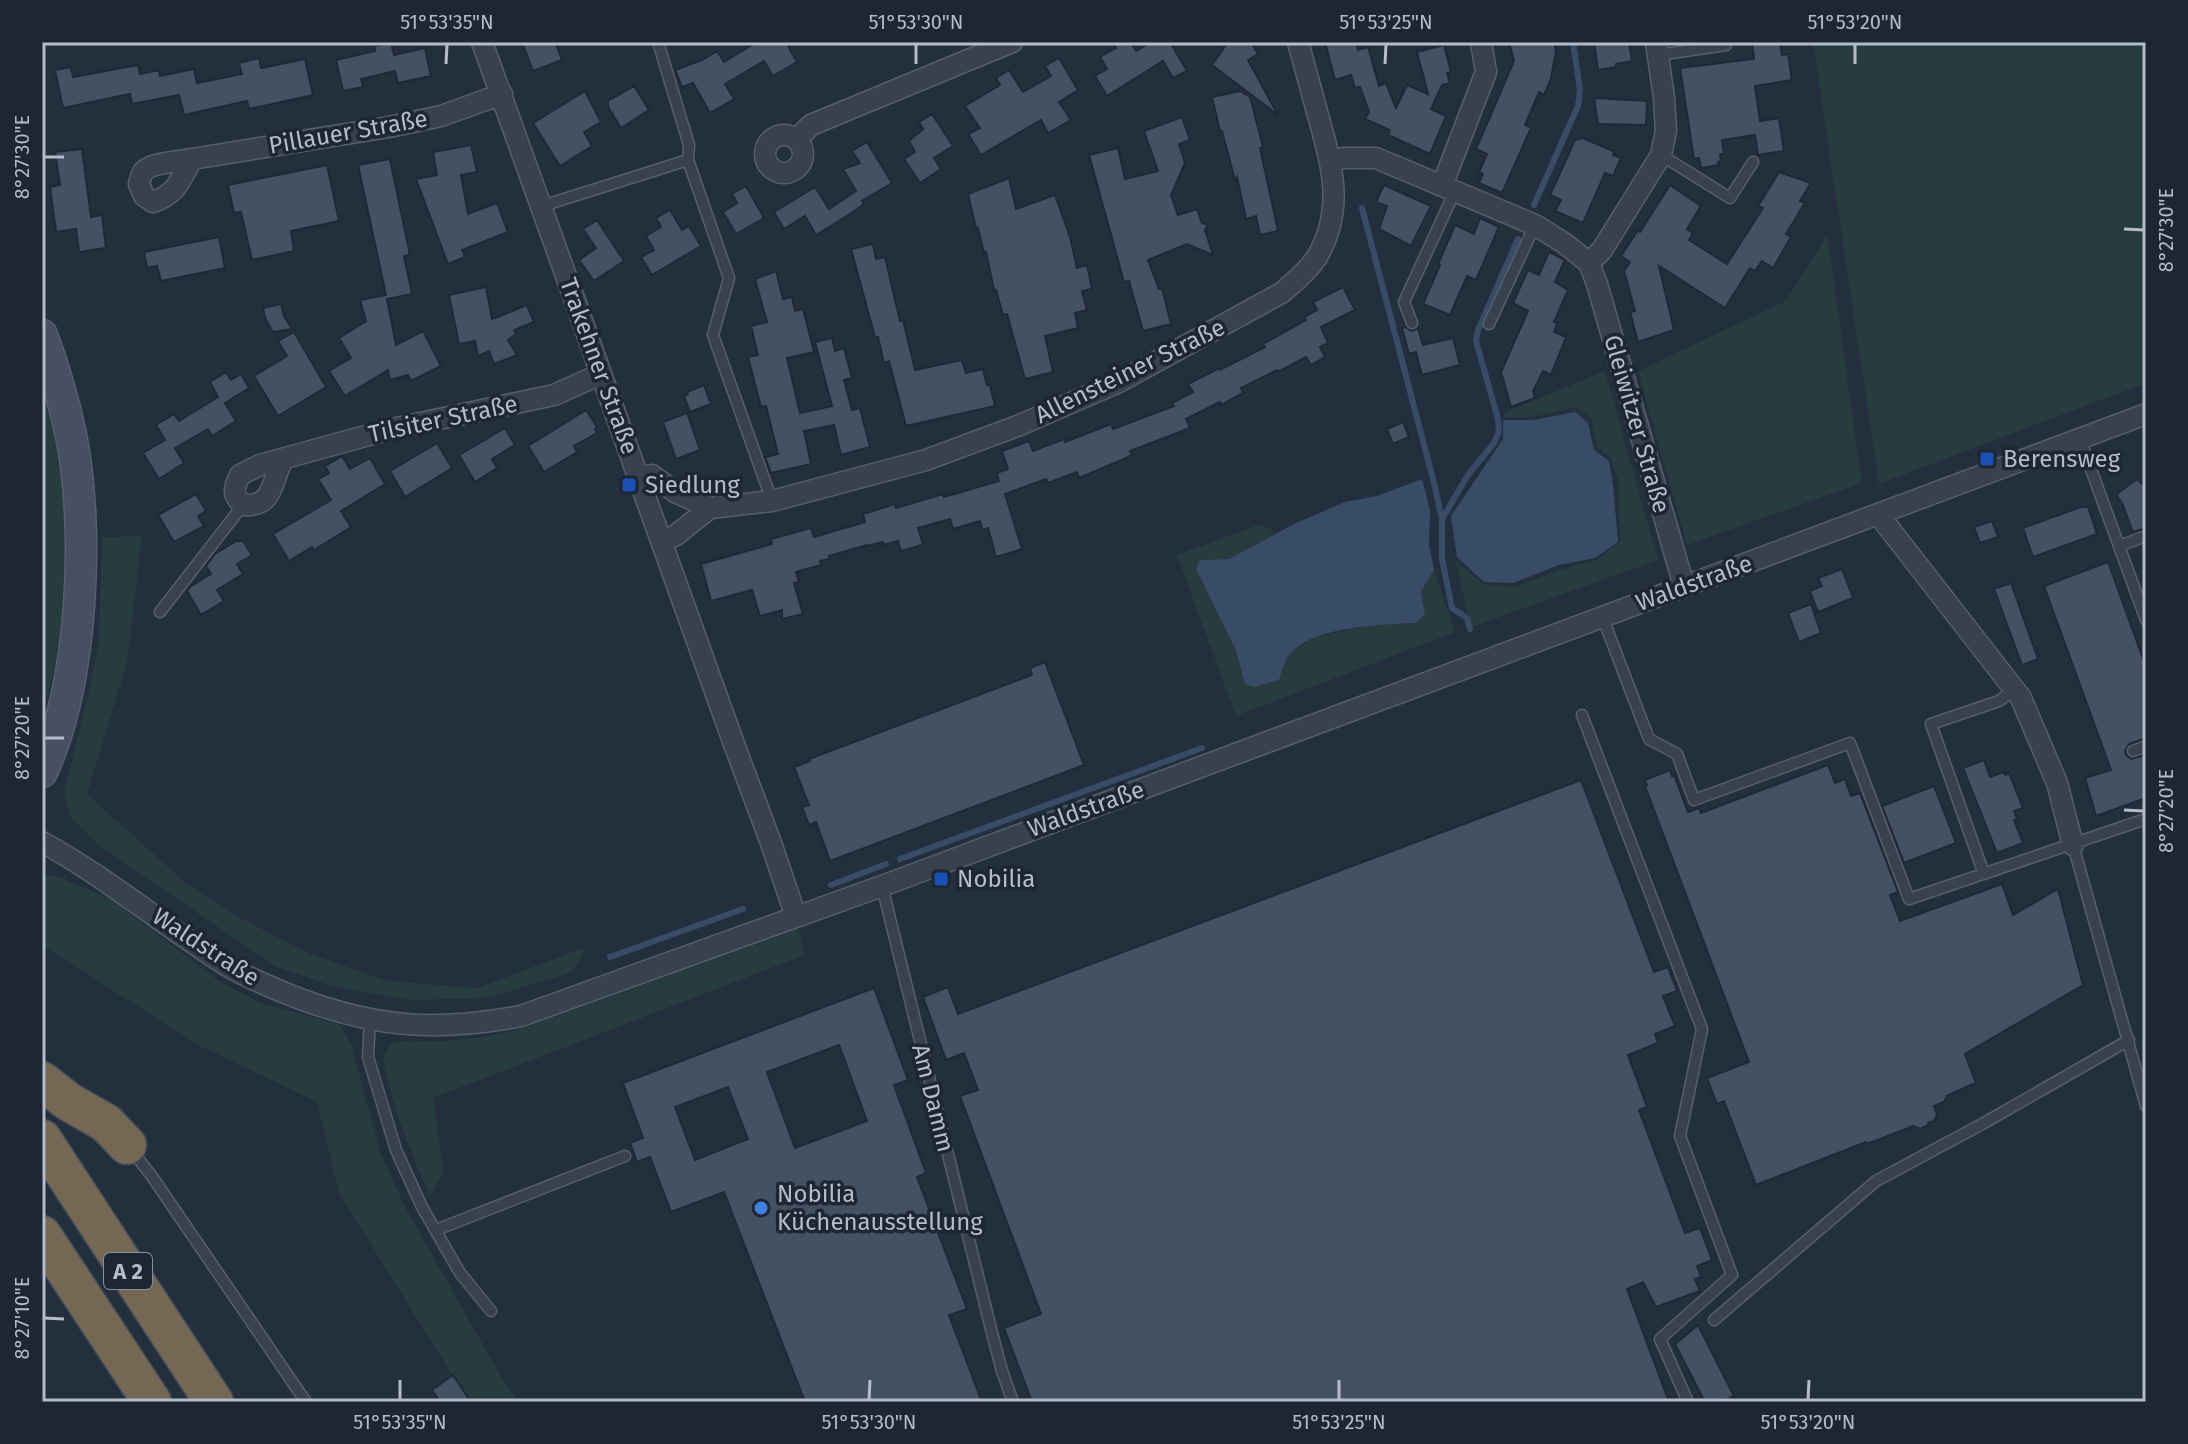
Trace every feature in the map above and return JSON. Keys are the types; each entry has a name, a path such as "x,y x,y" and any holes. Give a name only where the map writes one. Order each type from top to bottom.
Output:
{"highway":[{"path":"42,1081 69,1102 106,1123 127,1145"},
{"name":"A 2","path":"42,1139 214,1402"},
{"name":"A 2","path":"42,1235 152,1402"}],"main road":[{"path":"42,335 71,436 81,546 76,637 68,687 42,772"}],"street":[{"name":"Trakehner Straße","path":"482,42 796,917"},
{"path":"797,139 811,125 1012,42"},
{"name":"Allensteiner Straße","path":"710,508 772,501 926,460 1020,425 1119,382 1283,292 1317,257 1329,231 1335,188 1331,162 1298,42"},
{"path":"1449,188 1486,72 1481,42"},
{"path":"1331,162 1343,158 1376,158 1535,225 1589,263 1602,250 1661,155 1666,131 1657,48"},
{"name":"Pillauer Straße","path":"192,159 389,127 441,116 502,94"},
{"name":"Gleiwitzer Straße","path":"1589,263 1684,586"},
{"name":"Tilsiter Straße","path":"243,505 236,499 233,489 240,475 260,465 387,430 554,395 601,374"},
{"name":"Waldstraße","path":"42,842 116,887 230,967 266,986 326,1009 405,1026 487,1023 521,1016 882,886 2146,414"},
{"path":"243,505 253,506 264,501 273,487 283,459"},
{"path":"639,477 652,475 675,492 710,508 662,542"},
{"path":"1878,514 2021,698 2057,783 2073,845"}],"lane":[{"path":"658,42 689,145 688,160 729,278 713,335 772,501"},
{"path":"1657,48 1726,45"},
{"path":"1661,155 1730,198 1753,162"},
{"path":"542,206 688,160"},
{"path":"1412,323 1404,302 1449,188"},
{"path":"1489,324 1535,225"},
{"path":"2080,439 2146,620"},
{"path":"160,612 243,505"},
{"path":"2119,546 2146,536"},
{"path":"1602,616 1649,739 1677,754 1694,800 1850,743 1909,899 2146,819"},
{"path":"1984,874 1931,724 1999,701 2014,690"},
{"path":"1582,715 1702,1029 1680,1136 1732,1275 1660,1339 1688,1402"},
{"path":"2133,751 2146,746"},
{"path":"2073,845 2146,1106"},
{"name":"Am Damm","path":"882,886 992,1333 1013,1402"},
{"path":"370,1020 368,1057 396,1150 422,1207 460,1273 491,1311"},
{"path":"1714,1320 1876,1181 2129,1040"},
{"path":"127,1145 151,1175 306,1402"},
{"path":"436,1230 625,1156"}],"green space":[{"path":"1813,42 2146,42 2146,383 1879,484"},
{"path":"1827,235 1862,483 1687,545 1638,371 1786,301"},
{"path":"1605,371 1658,560 1471,627 1456,562 1484,584 1514,587 1596,560 1620,542 1618,480 1611,458 1597,447 1592,420 1577,407 1533,417 1504,417 1506,412"},
{"path":"42,386 60,468 66,551 60,635 42,716"},
{"path":"1261,524 1276,533 1229,559 1200,560 1196,569 1236,650 1245,684 1283,664 1294,649 1315,637 1372,625 1416,623 1425,614 1421,591 1434,570 1455,632 1236,716 1177,555"},
{"path":"142,535 127,663 87,794 186,883 242,919 313,955 388,981 478,988 586,947 573,972 487,998 409,1000 332,986 275,966 101,847 70,817 64,793 99,640 102,538"},
{"path":"42,876 56,876 110,899 222,983 261,1003 340,1025 351,1044 380,1152 406,1209 518,1402 469,1402 339,1193 317,1102 200,1046 42,945"},
{"path":"798,929 805,955 433,1098 444,1173 430,1196 388,1082 385,1054 391,1043 475,1038 526,1027"}],"water":[{"path":"1575,412 1588,423 1594,450 1609,461 1618,542 1595,558 1559,565 1513,583 1484,582 1457,557 1451,516 1503,439 1503,420 1533,420"},
{"path":"1422,479 1430,510 1429,545 1434,570 1421,591 1425,614 1416,623 1351,628 1317,637 1290,654 1279,680 1254,687 1245,684 1236,650 1196,569 1200,560 1229,559 1294,524 1345,502 1377,496"}],"building":[{"path":"522,42 555,42 562,60 533,71"},
{"path":"757,42 786,42 797,62 773,76 764,61 725,84 734,99 710,113 693,83 682,87 675,70 717,51 724,62"},
{"path":"1112,42 1131,42 1136,51 1151,42 1170,42 1187,71 1173,78 1163,61 1107,96 1095,76 1107,69 1100,57 1116,48"},
{"path":"1228,42 1251,42 1258,54 1248,60 1278,115 1212,65"},
{"path":"1325,42 1356,42 1358,50 1368,47 1379,86 1386,83 1396,108 1407,85 1428,94 1417,52 1444,45 1451,72 1447,73 1450,83 1442,85 1431,109 1446,116 1430,154 1388,135 1390,130 1365,119 1369,112 1360,87 1355,88 1351,75 1335,80"},
{"path":"1509,42 1554,42 1556,51 1551,79 1544,95 1539,92 1525,125 1531,128 1502,193 1479,183 1483,174 1479,172 1487,154 1476,149 1514,61"},
{"path":"1594,42 1629,42 1632,61 1598,70"},
{"path":"1752,42 1780,42 1782,55 1788,54 1792,80 1755,86 1760,121 1779,118 1784,151 1758,155 1755,135 1722,140 1724,154 1720,154 1719,165 1701,168 1699,158 1694,159 1680,68 1754,59"},
{"path":"391,43 394,55 425,48 431,76 398,83 395,71 361,79 363,87 343,91 336,60 375,51 374,46"},
{"path":"259,58 261,68 305,59 313,95 249,109 247,101 184,115 179,95 132,104 130,94 63,108 55,70 71,67 73,77 138,65 140,74 159,70 160,76 194,69 197,83 242,74 239,63"},
{"path":"1059,58 1078,90 1059,102 1071,120 1048,133 1041,120 981,155 968,134 980,128 965,106 1000,85 996,78 1009,70 1023,92 1051,76 1045,66"},
{"path":"634,86 649,110 621,128 608,107 608,101"},
{"path":"585,91 601,122 584,132 592,146 560,166 533,123"},
{"path":"1240,91 1250,97 1263,147 1260,148 1278,231 1260,235 1256,216 1246,219 1237,177 1235,180 1212,97"},
{"path":"1594,98 1647,101 1646,125 1598,124"},
{"path":"932,114 953,146 934,158 941,169 920,183 904,159 915,152 909,141 923,129 919,122"},
{"path":"1182,117 1190,140 1179,144 1185,163 1171,195 1178,215 1197,209 1202,223 1208,225 1205,230 1213,255 1187,244 1148,260 1159,289 1162,288 1171,324 1143,331 1129,281 1124,282 1089,155 1118,148 1125,179 1158,171 1144,131"},
{"path":"1583,138 1615,152 1613,155 1621,158 1613,176 1605,173 1583,223 1555,211 1561,200 1550,195 1575,140"},
{"path":"867,142 892,183 816,235 805,216 784,229 774,212 815,187 829,209 856,191 843,169 860,163 852,151"},
{"path":"471,145 477,172 461,175 468,214 497,203 508,232 462,250 465,257 448,264 416,179 437,175 433,152"},
{"path":"82,149 91,217 102,215 106,248 79,252 76,229 56,232 50,187 60,185 55,152"},
{"path":"390,159 410,255 404,256 412,294 387,299 396,345 423,331 441,366 411,381 408,375 390,380 388,370 345,396 329,371 351,358 339,338 366,321 360,300 386,295 358,165"},
{"path":"327,165 339,221 291,231 294,251 252,260 241,212 234,213 228,185"},
{"path":"1779,172 1811,183 1800,201 1805,203 1786,234 1791,237 1773,268 1762,261 1755,271 1750,268 1725,308 1659,266 1674,330 1638,342 1630,312 1635,311 1624,271 1630,262 1621,256 1670,185 1701,206 1687,229 1693,233 1689,240 1727,264 1763,208 1758,206"},
{"path":"1009,178 1016,209 1055,195 1077,268 1087,265 1092,289 1082,291 1087,310 1075,313 1078,328 1045,336 1053,372 1025,379 1007,314 1003,315 994,290 968,194"},
{"path":"1384,185 1431,206 1411,246 1379,229 1387,206 1376,202"},
{"path":"746,186 764,218 736,234 723,212 737,203 732,194"},
{"path":"670,210 682,230 689,226 701,246 652,275 641,257 654,250 646,236 661,227 656,218"},
{"path":"1480,218 1499,227 1476,280 1467,276 1450,315 1423,304 1455,225 1474,234"},
{"path":"597,220 624,261 594,281 579,260 596,248 583,229"},
{"path":"219,237 225,268 161,281 157,266 147,268 144,252"},
{"path":"873,244 876,259 885,257 915,370 962,360 966,373 983,369 995,406 906,426 889,361 884,363 878,337 875,337 851,249"},
{"path":"1549,252 1565,260 1555,282 1568,290 1554,322 1557,323 1554,332 1566,337 1551,375 1543,371 1533,391 1535,398 1511,407 1501,372 1528,311 1513,303 1528,270 1539,275"},
{"path":"776,271 783,299 792,297 795,311 803,309 814,352 787,358 800,413 832,406 815,342 832,338 835,351 844,348 852,378 844,380 852,410 860,408 870,447 841,455 834,425 804,431 811,464 771,473 765,457 778,454 766,406 761,407 748,357 758,355 751,326 767,322 755,279"},
{"path":"486,287 492,319 527,305 534,322 514,330 516,334 508,340 517,355 494,364 489,351 478,356 475,341 459,344 449,295"},
{"path":"1343,287 1355,310 1321,327 1328,343 1320,347 1325,357 1311,365 1306,357 1241,388 1243,393 1186,419 1190,428 1130,451 1132,455 1124,459 1079,478 1077,472 1005,494 1022,549 996,557 988,528 982,530 980,521 953,529 950,519 918,528 923,544 918,546 901,551 898,541 867,545 829,556 830,559 820,561 821,565 796,572 799,582 794,583 803,614 782,619 782,610 760,616 752,590 711,601 701,564 772,544 771,539 811,528 814,537 865,522 863,514 895,504 896,508 999,481 997,473 1008,469 1002,451 1029,441 1033,451 1111,424 1113,429 1174,406 1172,403 1193,392 1188,384 1265,347 1263,344 1306,320 1304,317 1317,310 1313,302"},
{"path":"281,304 292,329 273,332 263,308"},
{"path":"1402,328 1412,331 1418,328 1423,345 1453,338 1460,365 1422,375 1416,352 1409,354"},
{"path":"294,332 326,387 278,416 254,376 287,356 278,341"},
{"path":"226,372 231,380 241,374 249,388 225,403 236,421 212,436 208,429 175,448 184,463 159,479 143,453 165,440 156,425 174,414 179,421 218,397 210,382"},
{"path":"704,385 711,404 690,412 684,396"},
{"path":"586,410 597,427 597,433 574,446 577,452 544,472 528,446"},
{"path":"687,413 700,450 676,459 663,422"},
{"path":"1403,422 1409,437 1393,444 1387,429"},
{"path":"505,428 515,445 492,459 497,468 475,482 459,455"},
{"path":"437,443 452,468 405,497 390,471"},
{"path":"342,456 350,469 370,458 385,484 341,511 351,527 289,561 273,534 331,500 318,479 329,473 325,466"},
{"path":"2137,479 2146,487 2146,528 2133,532 2117,496"},
{"path":"196,494 206,511 198,516 204,526 174,542 158,515"},
{"path":"2088,507 2097,534 2033,557 2023,528"},
{"path":"1992,521 1998,537 1980,543 1974,527"},
{"path":"236,541 243,541 252,555 237,564 243,574 217,590 224,601 201,615 187,591 211,574 206,566 215,554"},
{"path":"2108,562 2146,667 2146,738 2129,744 2125,751 2131,759 2146,755 2146,798 2096,816 2085,778 2111,770 2044,586"},
{"path":"1842,569 1853,598 1818,612 1810,591 1822,586 1818,578"},
{"path":"2011,583 2038,659 2022,665 1994,589"},
{"path":"1811,604 1821,633 1799,642 1788,613"},
{"path":"1045,662 1084,765 830,861 816,822 809,825 802,807 809,805 794,767 1032,675 1030,668"},
{"path":"1984,760 1990,777 2009,773 2023,808 2014,811 2017,819 2014,820 2023,843 1997,853 1963,768"},
{"path":"1828,765 1835,783 1845,779 1851,796 1860,793 1898,892 1890,895 1900,921 2002,884 2013,915 2058,889 2083,985 1965,1054 1976,1083 1947,1096 1944,1102 1934,1106 1937,1115 1927,1126 1920,1129 1913,1126 1866,1142 1756,1185 1724,1101 1717,1104 1707,1078 1749,1062 1645,780 1670,770 1688,812 1699,808 1701,813"},
{"path":"1581,780 1654,972 1668,967 1677,991 1663,996 1675,1026 1655,1034 1658,1043 1628,1055 1647,1107 1639,1110 1685,1233 1700,1228 1712,1260 1697,1266 1701,1277 1695,1279 1700,1291 1656,1307 1643,1282 1627,1289 1669,1402 1032,1402 1004,1328 1041,1314 960,1096 978,1090 964,1053 946,1060 923,997 948,987 958,1014"},
{"path":"1934,786 1956,843 1904,863 1882,806"},
{"path":"874,988 908,1080 894,1085 926,1173 917,1177 967,1309 949,1315 982,1402 805,1402 724,1192 671,1212 650,1157 637,1162 630,1143 643,1138 623,1083","holes":["839,1045 867,1121 795,1148 767,1072","728,1087 748,1139 695,1160 675,1107"]},
{"path":"1698,1325 1734,1396 1722,1402 1705,1402 1675,1344"},
{"path":"453,1375 471,1402 440,1402 432,1390"}],"waterway":[{"path":"1534,205 1578,106 1580,90 1573,42"},
{"path":"1362,208 1442,519"},
{"path":"1470,629 1467,618 1452,608 1442,559 1442,519 1499,432 1476,341 1518,239"},
{"path":"900,859 1202,748"},
{"path":"831,885 886,864"},
{"path":"610,957 743,909"}],"place":[{"name":"Berensweg","path":"1987,459"},
{"name":"Siedlung","path":"629,485"},
{"name":"Nobilia","path":"941,879"},
{"name":"Nobilia Küchenausstellung","path":"761,1208"}]}
